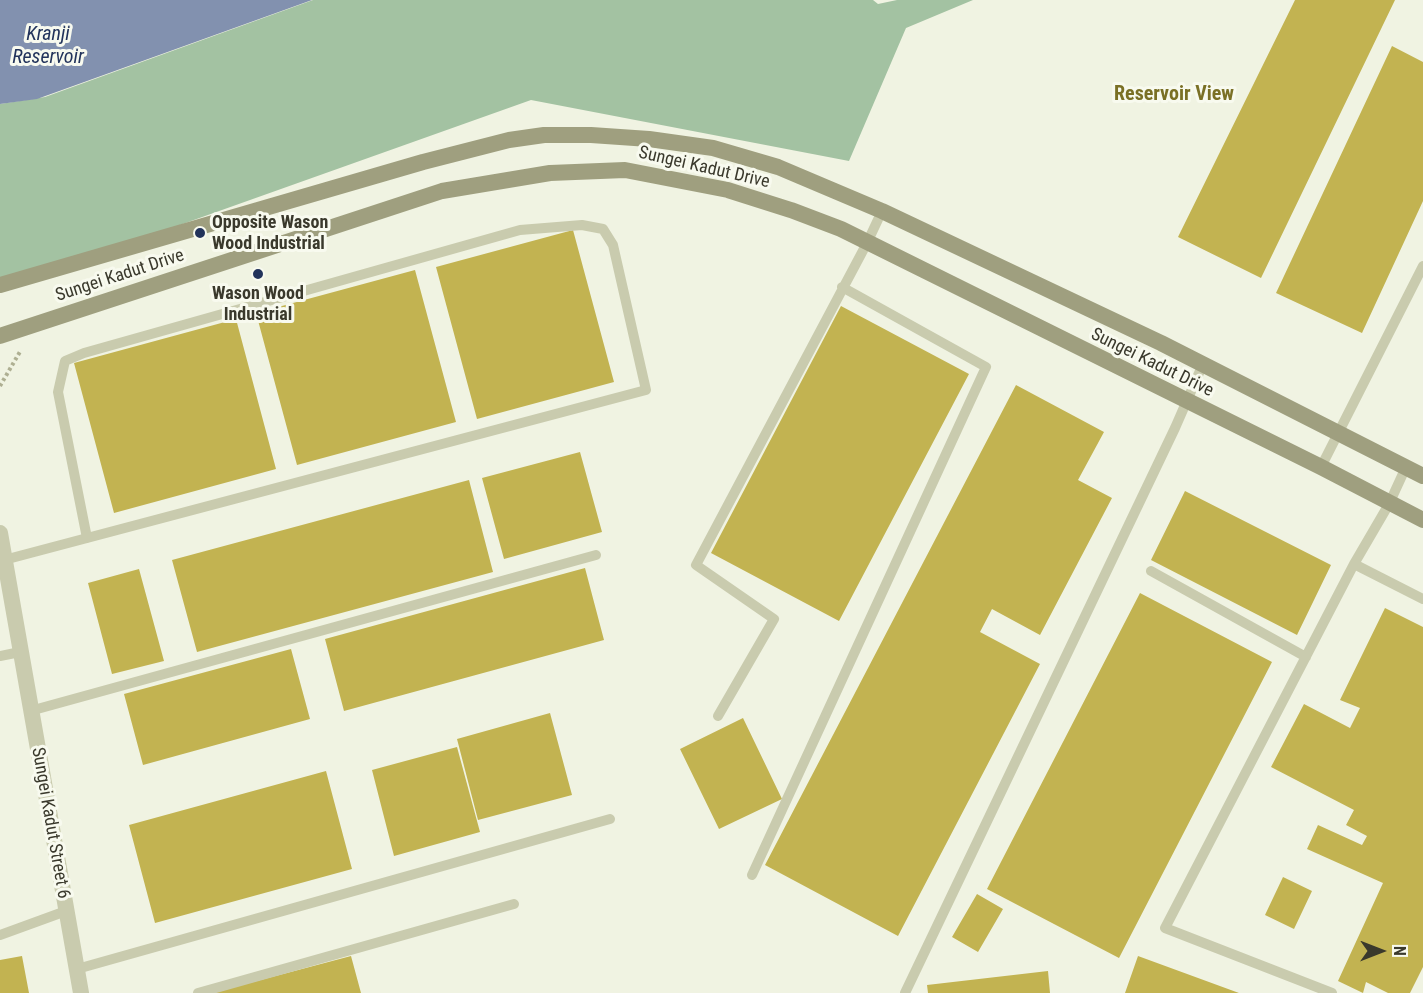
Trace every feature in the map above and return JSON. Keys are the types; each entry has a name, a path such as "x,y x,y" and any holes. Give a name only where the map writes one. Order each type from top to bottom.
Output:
{"main road":[{"name":"Sungei Kadut Drive","path":"0,285 423,162 509,140 544,135 649,139 713,148 778,167 882,211 1203,364 1423,476"},
{"name":"Sungei Kadut Drive","path":"0,336 442,191 550,173 625,170 728,190 841,229 1423,520"}],"street":[{"name":"Sungei Kadut Street 6","path":"0,532 81,993"}],"lane":[{"path":"718,716 774,619 696,565 882,211"},
{"path":"4,560 646,390 613,245 603,229 582,225 520,230 65,360 58,392 87,538"},
{"path":"1321,467 1423,266"},
{"path":"752,875 986,367 842,286"},
{"path":"905,993 1188,402 1203,364"},
{"path":"1332,993 1166,928 1354,564 1389,504 1406,467"},
{"path":"30,711 596,555"},
{"path":"1354,564 1423,599"},
{"path":"1150,571 1306,657"},
{"path":"0,656 20,652"},
{"path":"77,969 610,819"},
{"path":"198,993 514,904"},
{"path":"0,935 66,910"}],"path":[{"path":"0,386 22,350"}],"green space":[{"path":"313,0 873,0 878,4 897,0 973,0 906,28 849,161 531,100 0,289 0,104 45,97"}],"water":[{"name":"Kranji Reservoir","path":"0,0 312,0 37,99 0,104"}],"building":[{"path":"1295,0 1395,0 1261,278 1178,237"},
{"path":"1392,46 1423,62 1423,201 1362,333 1276,293"},
{"path":"573,230 614,382 477,419 436,267"},
{"path":"415,270 456,422 297,465 256,313"},
{"path":"841,306 969,374 839,621 711,553"},
{"path":"236,319 276,469 114,513 74,363"},
{"path":"1016,385 1104,432 1078,480 1112,498 1040,635 992,609 980,632 1040,664 898,936 765,865"},
{"path":"580,452 602,532 504,559 482,478"},
{"path":"469,480 493,572 197,652 172,560"},
{"path":"1185,491 1331,565 1297,635 1151,560"},
{"path":"585,568 604,640 344,711 325,639"},
{"path":"139,569 164,661 112,674 88,583"},
{"path":"1140,593 1272,662 1119,958 987,889"},
{"path":"1385,608 1423,627 1423,967 1410,993 1388,993 1366,982 1363,993 1338,981 1383,883 1307,849 1318,825 1362,845 1367,836 1346,825 1354,810 1271,767 1304,704 1350,728 1360,708 1340,700"},
{"path":"291,649 310,719 143,765 124,694"},
{"path":"550,713 572,795 478,820 457,739"},
{"path":"743,718 782,799 719,829 680,749"},
{"path":"457,747 480,832 394,856 372,770"},
{"path":"326,771 352,869 155,923 129,825"},
{"path":"1283,877 1312,891 1294,929 1265,915"},
{"path":"977,894 1003,909 978,952 952,937"},
{"path":"22,956 29,993 0,993 0,960"},
{"path":"351,956 361,993 215,993 215,992"},
{"path":"1138,956 1239,993 1125,993"},
{"path":"1048,971 1050,993 928,993 927,985"}],"place":[{"name":"Opposite Wason Wood Industrial","path":"200,233"},
{"name":"Wason Wood Industrial","path":"258,274"}],"district":[{"name":"Reservoir View","path":"1174,95"}]}
